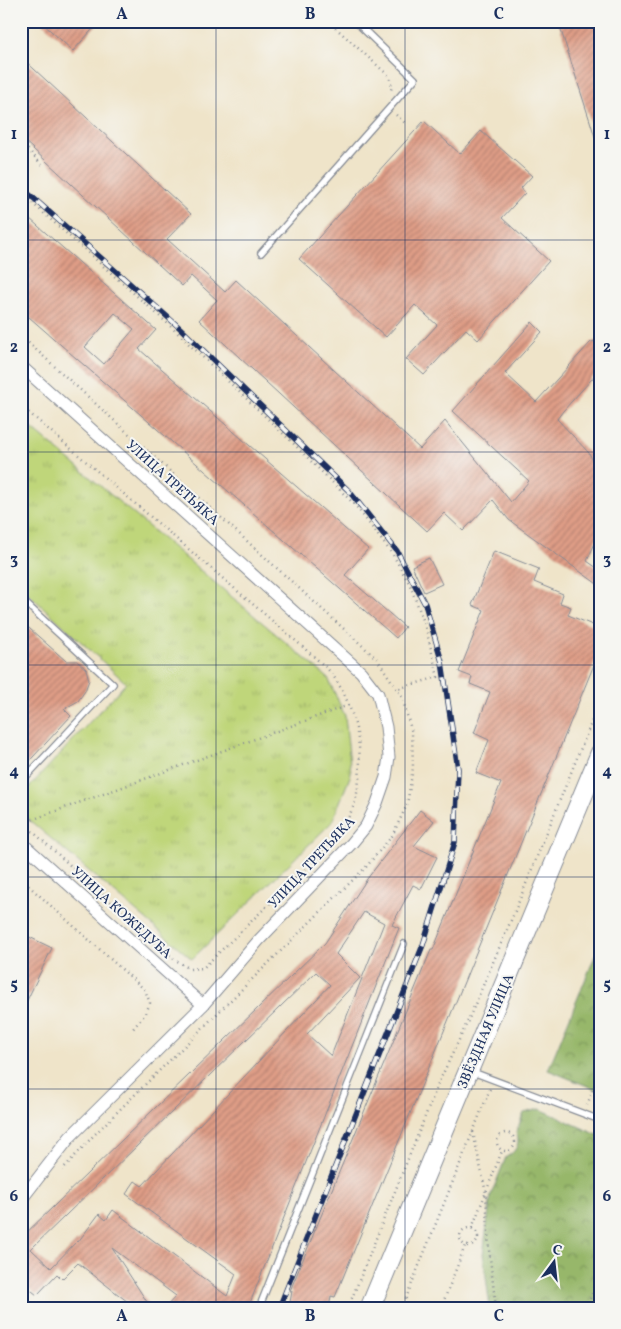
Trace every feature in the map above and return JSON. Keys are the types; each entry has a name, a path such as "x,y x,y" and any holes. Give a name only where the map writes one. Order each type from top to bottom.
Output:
{"main road":[{"name":"ЗВЁЗДНАЯ УЛИЦА","path":"370,1308 600,754"}],"street":[{"name":"УЛИЦА ТРЕТЬЯКА","path":"21,366 361,672 378,694 386,727 389,757 386,777 377,803 366,826 352,843 259,940 202,1004 70,1137 21,1200"},
{"name":"УЛИЦА КОЖЕДУБА","path":"21,842 202,1004"}],"lane":[{"path":"261,254 415,79 355,21"},
{"path":"21,599 113,684 21,782"},
{"path":"259,1308 404,944"},
{"path":"468,1071 600,1120"}],"path":[{"path":"328,21 389,76 392,86 389,94 381,102 405,123"},
{"path":"21,142 44,167"},
{"path":"21,193 166,322 294,444 355,505 393,555 410,585 425,625 438,677 397,690"},
{"path":"21,336 377,659 402,697 412,733 413,768 407,804 392,836 366,867 102,1127 56,1177"},
{"path":"21,406 303,647 333,675 349,705 354,719 359,745 360,768 354,802 339,836"},
{"path":"348,1308 439,1082 475,1006 600,701"},
{"path":"332,843 209,963 203,968 190,969 174,959 22,822 349,705"},
{"path":"21,879 145,990 150,1003 146,1013 132,1030"},
{"path":"584,1113 600,1073"},
{"path":"402,1308 493,1080"},
{"path":"473,1132 486,1192 489,1250 496,1308"},
{"path":"502,1133 510,1133 515,1138 515,1146 510,1151 502,1151 497,1146 497,1138 502,1133"},
{"path":"472,1228 502,1151"},
{"path":"21,1219 33,1205"},
{"path":"465,1228 472,1228 478,1234 478,1241 473,1246 465,1246 460,1241 460,1234 465,1228"},
{"path":"442,1308 465,1246"},
{"path":"586,1308 600,1270"}],"green space":[{"path":"21,419 328,678 345,716 351,774 332,822 192,959 21,813 21,796 126,683 21,587"},
{"path":"600,944 600,1091 548,1070"},
{"path":"540,1109 600,1136 600,1308 490,1308 483,1254 491,1195 506,1157 517,1147 516,1132 524,1113"}],"building":[{"path":"40,21 100,21 73,51"},
{"path":"558,21 600,21 600,143 597,143"},
{"path":"21,57 191,214 167,239 225,292 236,280 420,449 445,421 511,502 529,481 453,411 532,322 542,332 505,373 536,402 591,342 600,340 600,370 557,419 589,453 600,475 600,532 587,561 600,570 600,586 509,520 493,500 463,531 444,513 427,531 199,320 217,300 191,276 182,286 21,138 21,133 28,125 21,119"},
{"path":"424,121 460,154 481,131 532,176 521,188 525,193 502,218 549,261 478,340 466,329 424,375 406,359 437,325 415,305 386,337 299,259"},
{"path":"21,211 156,330 139,349 368,549 345,575 405,627 396,638 21,310","holes":["115,313 134,329 104,364 85,347"]},
{"path":"494,551 539,569 534,582 563,594 560,603 571,607 568,615 600,628 600,650 335,1297 331,1296 329,1308 289,1308 292,1291 290,1291 501,783 476,773 489,740 474,733 490,692 470,684 472,677 459,672 484,610 472,605"},
{"path":"429,558 442,584 424,592 412,566"},
{"path":"21,621 66,661 77,661 86,669 89,680 85,691 78,701 64,709 71,716 21,770"},
{"path":"420,810 434,821 414,846 437,857 421,889 413,885 392,925 399,928 248,1308 165,1308 176,1296 112,1248 151,1308 132,1308 128,1302 78,1263 62,1279 57,1274 37,1295 27,1287 21,1292 21,1238 325,943 367,879","holes":["364,912 384,923 331,1056 307,1034 360,978 336,954","316,972 330,985 142,1186 135,1181 126,1194 236,1274 227,1296 113,1210 106,1220 99,1214 78,1242 51,1268 31,1249"]},
{"path":"21,933 52,948 21,1013"}],"railway":[{"path":"21,187 180,328 349,491 397,551 425,604 442,662 458,769 455,842 423,945 279,1308"}]}
